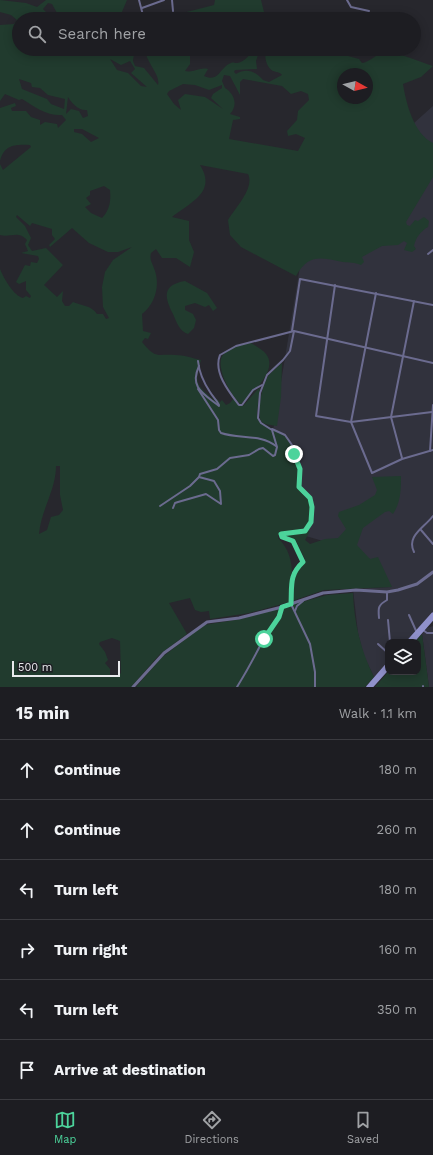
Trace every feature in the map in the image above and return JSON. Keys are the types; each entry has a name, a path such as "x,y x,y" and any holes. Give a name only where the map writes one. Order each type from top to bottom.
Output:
{"main road":[{"path":"411,639 433,614"},
{"path":"414,639 433,618"},
{"path":"368,687 385,667"},
{"path":"371,687 385,671"}],"street":[{"path":"139,0 143,12"},
{"path":"142,8 164,0"},
{"path":"172,0 173,11"},
{"path":"347,0 351,7 369,11"},
{"path":"428,254 433,250"},
{"path":"315,687 315,672 310,644 299,624 291,604 292,576 295,569 303,564 303,561 293,541 281,535 306,529 311,522 312,507 310,498 299,487 299,465 290,439 261,423 258,418 262,385 267,375 290,351 300,278 433,305"},
{"path":"335,285 315,414 319,417 350,422 432,412"},
{"path":"376,293 350,422 372,473 402,458 431,451 433,405"},
{"path":"402,458 391,417 414,301"},
{"path":"262,385 253,390 242,405 238,405 220,374 220,355 236,346 293,331 433,363"},
{"path":"198,361 210,393 216,399 219,406 198,389"},
{"path":"199,366 195,382 218,420 219,430 221,433 246,438 259,438 277,447"},
{"path":"160,506 190,486 200,474 217,468 230,458 249,455 259,448 263,448 275,456 277,447 271,429"},
{"path":"172,508 175,503 206,494 222,503 220,491 214,482 199,477"},
{"path":"414,552 411,541 433,516"},
{"path":"420,530 433,544"},
{"path":"133,687 164,653 203,624 282,607 323,593 356,590 387,592 407,588 433,572"},
{"path":"379,618 378,608 381,603 387,600 387,592"},
{"path":"295,611 296,606 304,600"},
{"path":"238,687 257,656 264,639 279,617 282,607"},
{"path":"409,615 416,633"},
{"path":"388,620 390,639"},
{"path":"422,630 427,633 433,633"},
{"path":"378,644 385,650"}],"shaded area":[{"path":"433,106 433,612 409,639 385,639 385,665 374,677 364,656 358,633 353,589 391,587 370,559 340,546 258,522 308,218"},
{"path":"433,626 433,687 429,687 422,634 427,628"}],"green space":[{"path":"0,0 26,3 37,7 46,0 127,0 122,12 56,12 52,4 48,3 43,9 46,12 12,12 12,16 0,12"},
{"path":"215,0 261,0 264,12 187,12 214,5"},
{"path":"12,24 12,56 134,56 133,61 135,66 144,68 158,85 157,77 146,56 190,56 190,64 185,71 208,69 204,76 209,78 216,76 231,63 237,63 249,56 258,56 256,61 257,69 235,70 234,72 236,74 244,71 251,71 263,80 269,82 282,75 273,71 269,67 265,56 348,56 359,59 362,63 376,56 404,56 433,66 421,77 403,84 406,100 416,125 426,139 433,143 433,177 406,222 407,225 410,226 415,220 418,221 424,217 429,221 428,227 417,237 414,246 416,249 412,252 404,250 407,243 404,241 398,245 382,246 362,257 364,262 361,265 328,259 311,260 296,276 241,247 230,235 228,220 247,192 249,185 248,174 200,165 204,174 204,189 200,196 172,217 189,221 189,240 194,252 190,267 176,258 162,258 156,249 151,253 157,289 150,305 142,314 143,331 151,333 148,339 145,338 142,342 150,351 157,354 182,356 201,360 197,379 198,383 200,387 215,401 217,399 220,402 222,400 226,405 234,398 239,405 243,406 260,388 257,413 258,420 286,437 292,447 298,467 297,485 310,501 312,514 306,529 280,533 278,535 278,538 288,552 292,568 292,585 289,602 249,613 210,619 209,611 201,612 195,610 190,598 169,603 187,634 160,654 131,687 0,687 0,269 16,294 23,298 26,296 30,298 31,296 26,290 26,281 19,284 16,282 25,265 30,266 31,262 37,263 39,259 38,256 21,253 28,251 25,244 27,240 24,237 20,235 0,235 0,164 3,170 31,147 30,145 15,145 4,152 0,161 0,108 15,103 16,106 11,108 12,111 26,111 31,117 40,120 40,125 45,122 57,124 58,128 66,120 62,115 51,114 36,108 22,99 19,100 5,94 0,101 0,25","holes":["110,59 121,65 130,61 135,69 131,73 147,87 141,86 128,73 117,70","224,75 230,76 240,95 240,82 243,79 282,86 291,94 301,91 308,94 309,100 298,111 297,120 287,131 288,136 296,134 305,138 298,151 229,139 233,120 240,119 240,117 230,114 235,104 231,93 225,88 222,81","19,79 31,83 32,87 40,88 48,95 65,99 64,109 51,104 47,99 22,89","183,84 195,85 209,90 222,85 222,88 213,94 211,98 223,109 205,97 185,94 178,100 181,110 174,104 167,94 169,91","68,97 78,108 87,110 88,116 83,118 79,111 71,109 66,114","74,129 82,129 99,138 91,142 82,134 74,132","104,186 110,190 109,205 107,212 102,218 91,213 85,207 91,204 86,198 90,195 90,191","17,215 30,226 32,223 52,229 52,235 55,239 49,245 50,247 72,228 89,243 108,252 118,252 132,247 113,260 105,272 102,287 103,307 109,318 106,319 103,314 97,314 89,307 73,302 69,306 65,306 62,301 63,291 57,297 44,285 63,265 46,248 32,251 28,245 31,238 25,226 16,217","56,466 60,466 60,495 63,510 59,515 51,517 47,530 39,534 42,517 54,483","112,638 120,641 121,673 118,676 110,676 110,669 105,663 108,660 105,652 99,644 100,642"]},
{"path":"185,281 207,293 217,308 213,311 209,305 205,307 195,303 185,306 185,310 193,314 196,320 194,328 188,334 185,333 179,326 167,298 167,293 172,286"},
{"path":"251,343 266,354 269,360 269,367 257,388 241,404 237,401 225,381 222,374 221,360 223,355 229,350"},
{"path":"282,363 281,397 277,426 263,423 259,413 262,392 266,380 268,376"},
{"path":"401,476 401,491 393,514 389,511 385,512 363,528 357,545 370,559 378,557 392,587 324,590 292,601 292,585 294,576 304,564 305,559 296,541 284,535 310,531 305,540 310,544 325,539 338,538 346,529 338,516 339,512 359,505 375,495 377,490 372,477"},
{"path":"353,593 359,636 365,657 374,677 365,687 136,687 161,658 204,625 241,619 327,595"},
{"path":"422,634 429,687 375,687 385,675 421,675 421,639 418,639"}],"route":[{"path":"264,639 279,617 282,607 291,604 293,573 296,568 303,564 303,560 296,545 290,539 282,537 281,534 305,531 311,522 312,503 309,497 303,493 299,487 298,483 300,469 294,454"}]}
